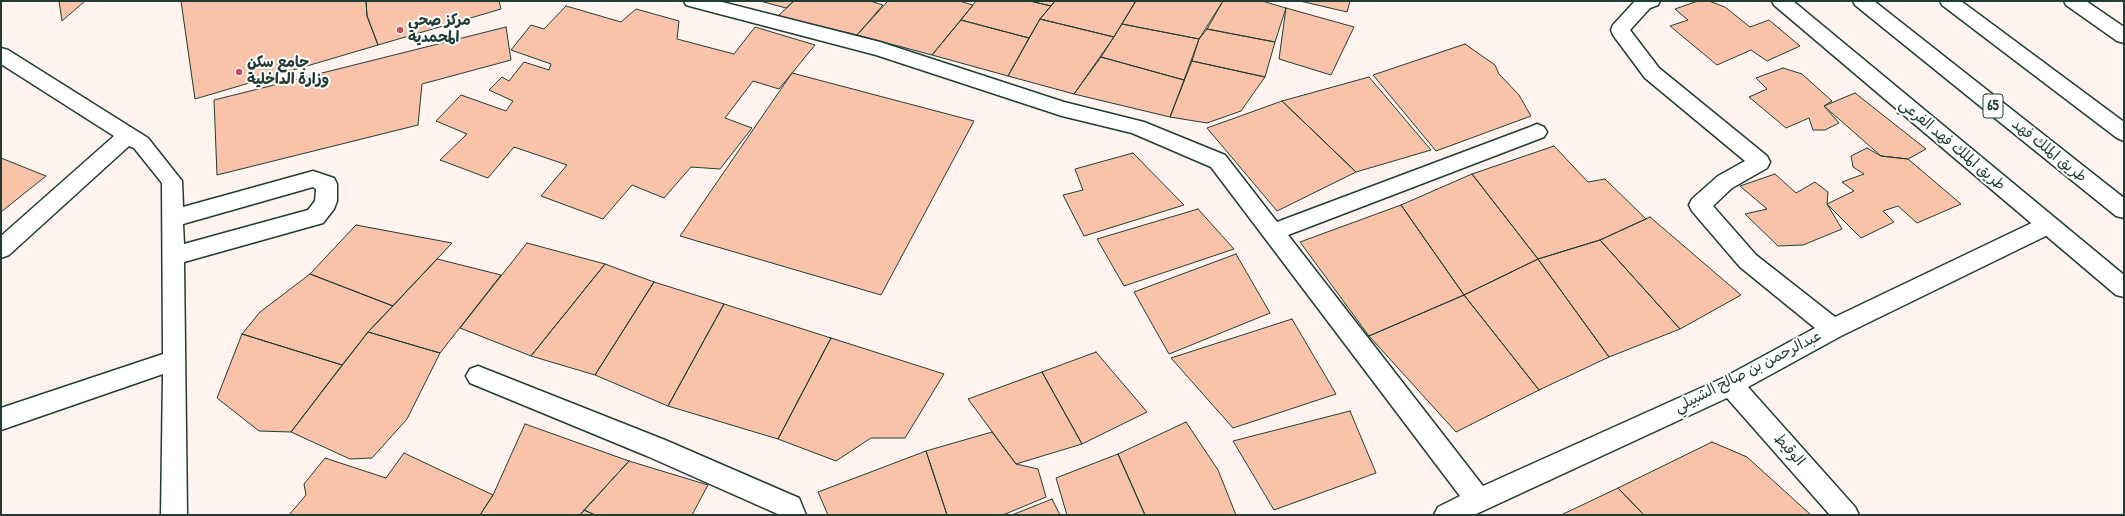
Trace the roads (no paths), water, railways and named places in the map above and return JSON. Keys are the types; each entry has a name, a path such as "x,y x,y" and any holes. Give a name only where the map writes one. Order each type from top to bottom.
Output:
{"main road":[{"path":"693,1 880,49 1062,109 1137,127 1218,161 1478,500"},
{"path":"1651,1 1643,4 1620,30 1652,73 1760,162 1724,182 1700,205 1748,261 1833,329"},
{"name":"طريق الملك فهد الفرعي","path":"1781,1 2124,288"},
{"name":"طريق الملك فهد","path":"1862,1 2124,210"},
{"path":"1949,1 2124,134"},
{"path":"2073,1 2124,36"},
{"path":"1,55 141,143 172,181 175,360 174,515"},
{"path":"1273,232 1537,132"},
{"path":"1,249 128,135"},
{"path":"173,218 313,179 327,184 324,210 315,217 174,256"},
{"name":"عبدالرحمن بن صالح الشبيلي","path":"1447,515 1731,385 1833,329 2048,225"},
{"path":"1,419 175,360"},
{"path":"478,376 656,448 790,506 793,515"},
{"name":"الوقيط","path":"1731,385 1846,515"}],"place":[{"name":"مركز صحي المحمدية","path":"400,30"},
{"name":"جامع سكن وزارة الداخلية","path":"239,72"}]}
